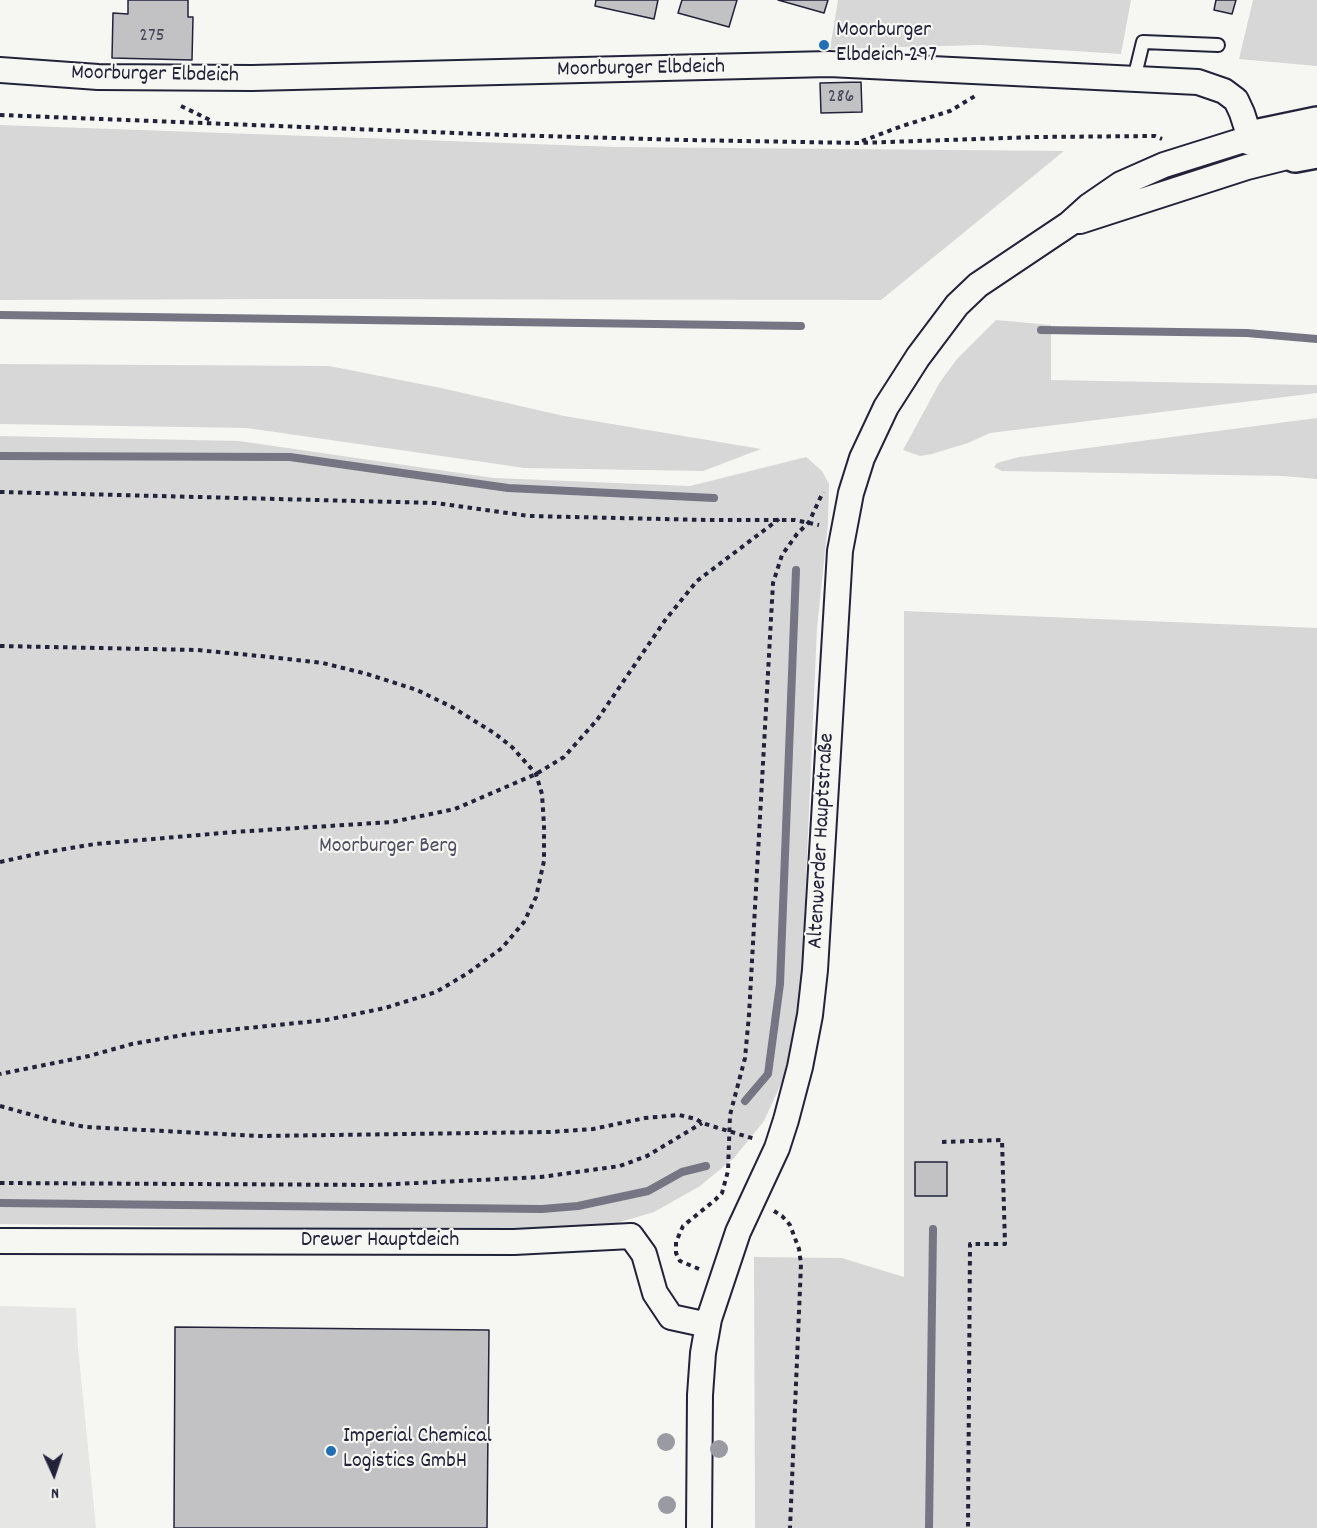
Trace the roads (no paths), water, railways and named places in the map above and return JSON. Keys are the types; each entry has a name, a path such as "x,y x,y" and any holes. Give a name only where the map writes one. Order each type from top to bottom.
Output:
{"street":[{"name":"Moorburger Elbdeich","path":"0,70 98,77 252,78 828,64 1198,82 1224,91 1238,103 1250,138"},
{"path":"1250,138 1317,124"},
{"path":"1250,138 1306,153"},
{"name":"Altenwerder Hauptstraße","path":"699,1528 700,1395 708,1325 730,1254 752,1198 777,1148 793,1096 810,1015 815,970 840,551 851,493 862,458 886,407 932,336 957,305 1001,268 1069,224 1089,206 1121,184 1142,173 1250,138"},
{"name":"Altenwerder Hauptstraße","path":"1069,224 1247,167 1306,153"},
{"name":"Drewer Hauptdeich","path":"0,1241 514,1242 631,1236 644,1254 655,1293 671,1317 708,1325"}],"lane":[{"path":"1134,79 1143,42 1218,45"}],"waterway":[{"path":"0,315 801,326"},
{"path":"1041,330 1247,333 1317,339"},
{"path":"0,456 290,457 508,488 714,498"},
{"path":"745,1101 768,1074 780,984 796,570"},
{"path":"0,1203 542,1209 578,1206 648,1191 682,1172 706,1166"},
{"path":"929,1528 933,1229"}],"place":[{"name":"Moorburger Elbdeich 297","path":"824,45"},
{"name":"Imperial Chemical Logistics GmbH","path":"331,1451"}],"park label":[{"name":"Moorburger Berg","path":"388,848"}]}
